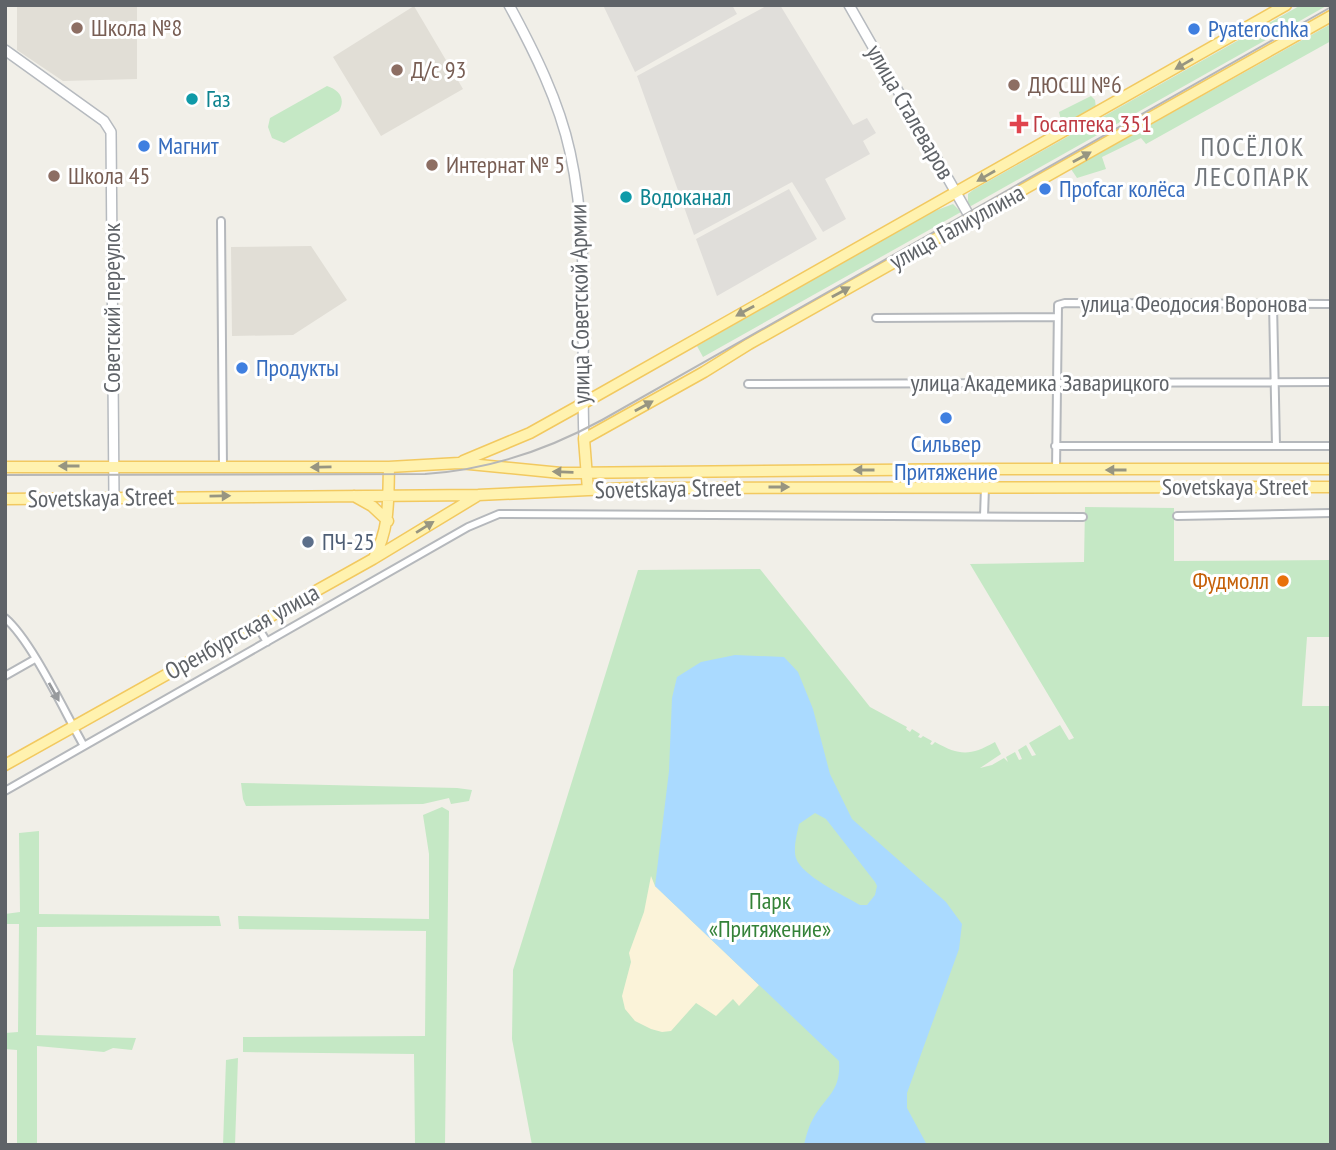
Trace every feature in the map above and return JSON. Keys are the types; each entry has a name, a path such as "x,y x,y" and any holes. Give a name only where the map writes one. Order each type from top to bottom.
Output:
{"main road":[{"name":"улица Советской Армии","path":"509,5 531,46 556,108 569,149 577,188 583,243 583,404 589,490"},
{"name":"улица Сталеваров","path":"849,5 971,219"},
{"name":"улица Галиуллина","path":"583,404 1286,5"},
{"name":"улица Галиуллина","path":"584,439 1331,16"},
{"name":"Советский переулок","path":"5,50 104,121 112,139 114,498"},
{"name":"Sovetskaya Street","path":"458,463 530,433 583,404"},
{"name":"Sovetskaya Street","path":"5,467 389,467 458,463 561,473 985,469 1331,470"},
{"path":"373,559 383,540 388,521 389,467"},
{"path":"985,469 985,486"},
{"name":"Sovetskaya Street","path":"5,499 478,495 589,490 985,486 1331,486"},
{"path":"354,495 372,506 388,521"},
{"name":"Оренбургская улица","path":"5,765 373,559 478,495"}],"street":[{"path":"221,221 223,468"},
{"name":"улица Феодосия Воронова","path":"876,318 1056,317 1058,305 1065,303 1331,304"},
{"path":"1273,304 1276,446"},
{"path":"1056,317 1056,470"},
{"name":"улица Академика Заварицкого","path":"748,384 1331,382"},
{"path":"1055,446 1331,446"},
{"path":"984,516 985,486"},
{"path":"1177,516 1331,513"},
{"path":"5,791 468,527 499,514 1083,517"},
{"path":"5,618 12,624 35,659 84,746"},
{"path":"256,624 267,642"},
{"path":"5,676 35,659"}],"shaded area":[{"name":"Школа №8","path":"17,5 137,5 137,79 63,81 17,50"},
{"path":"603,5 732,5 737,14 635,72"},
{"path":"768,5 780,5 853,125 867,118 876,133 863,141 870,154 825,179 846,219 823,232 792,182 694,235 637,76"},
{"name":"Д/с 93","path":"414,6 463,89 381,136 333,57"},
{"path":"789,189 817,239 717,296 696,239"},
{"path":"311,246 347,300 293,335 232,336 231,247"}],"green space":[{"path":"1301,5 1328,5 971,206 968,205 968,194 973,190"},
{"path":"1331,24 1331,41 1146,144 1141,138 1102,157 1106,169 1077,178 1071,169"},
{"path":"327,86 340,95 342,102 339,111 284,143 272,138 268,127 270,118"},
{"path":"1091,96 1095,100 1096,108 1066,125 1062,124 1059,112"},
{"path":"953,204 961,212 703,357 697,346 932,212"},
{"name":"Парк «Притяжение»","path":"1085,507 1174,508 1174,561 1331,560 1331,637 1307,637 1302,706 1331,706 1331,1145 532,1145 512,1039 513,970 638,570 760,569 870,707 907,727 910,732 912,729 920,734 918,737 923,736 932,741 932,745 935,742 958,752 972,752 995,742 1001,754 980,768 1004,758 1008,762 1006,757 1015,752 1019,760 1022,759 1018,750 1026,745 1032,756 1036,755 1029,743 1060,725 1069,740 1074,738 970,564 1084,562"},
{"path":"241,783 472,790 469,801 451,804 449,798 423,804 246,806"},
{"path":"442,807 449,811 445,1145 415,1145 414,1054 243,1052 243,1037 425,1036 426,931 239,929 238,916 429,919 429,854 423,815"},
{"path":"39,831 39,914 219,916 221,926 37,927 36,1035 136,1038 132,1050 113,1048 104,1052 37,1046 37,1145 17,1145 17,1050 5,1049 5,1033 18,1032 19,924 5,924 5,914 20,912 19,833"},
{"path":"238,1058 235,1145 223,1145 226,1060"}],"sand":[{"path":"651,876 655,886 759,985 739,1006 733,999 716,1016 696,1003 671,1031 662,1032 635,1021 625,1009 622,996 631,962 629,953 644,912"}],"water":[{"path":"735,655 784,657 798,672 813,709 830,774 852,819 946,902 962,924 959,949 907,1093 907,1108 927,1145 804,1145 812,1120 838,1079 839,1061 655,886 669,771 672,698 677,677 701,662","holes":["815,813 826,819 877,886 875,895 867,905 860,905 824,884 806,872 796,858 795,845 799,824"]}],"tram line":[{"path":"5,475 425,474 472,468 517,457 560,441 602,420 1331,7"}],"place":[{"name":"Школа №8","path":"77,28"},
{"name":"Pyaterochka","path":"1194,29"},
{"name":"Д/с 93","path":"397,70"},
{"name":"ДЮСШ №6","path":"1014,85"},
{"name":"Газ","path":"192,99"},
{"name":"Госаптека 351","path":"1019,124"},
{"name":"Магнит","path":"144,146"},
{"name":"Интернат № 5","path":"432,165"},
{"name":"Школа 45","path":"54,176"},
{"name":"Проfcar колёса","path":"1045,189"},
{"name":"Водоканал","path":"626,197"},
{"name":"Продукты","path":"242,368"},
{"name":"Сильвер Притяжение","path":"946,418"},
{"name":"ПЧ-25","path":"308,542"},
{"name":"Фудмолл","path":"1283,581"}],"district":[{"name":"ПОСЁЛОК ЛЕСОПАРК","path":"1253,162"}]}
